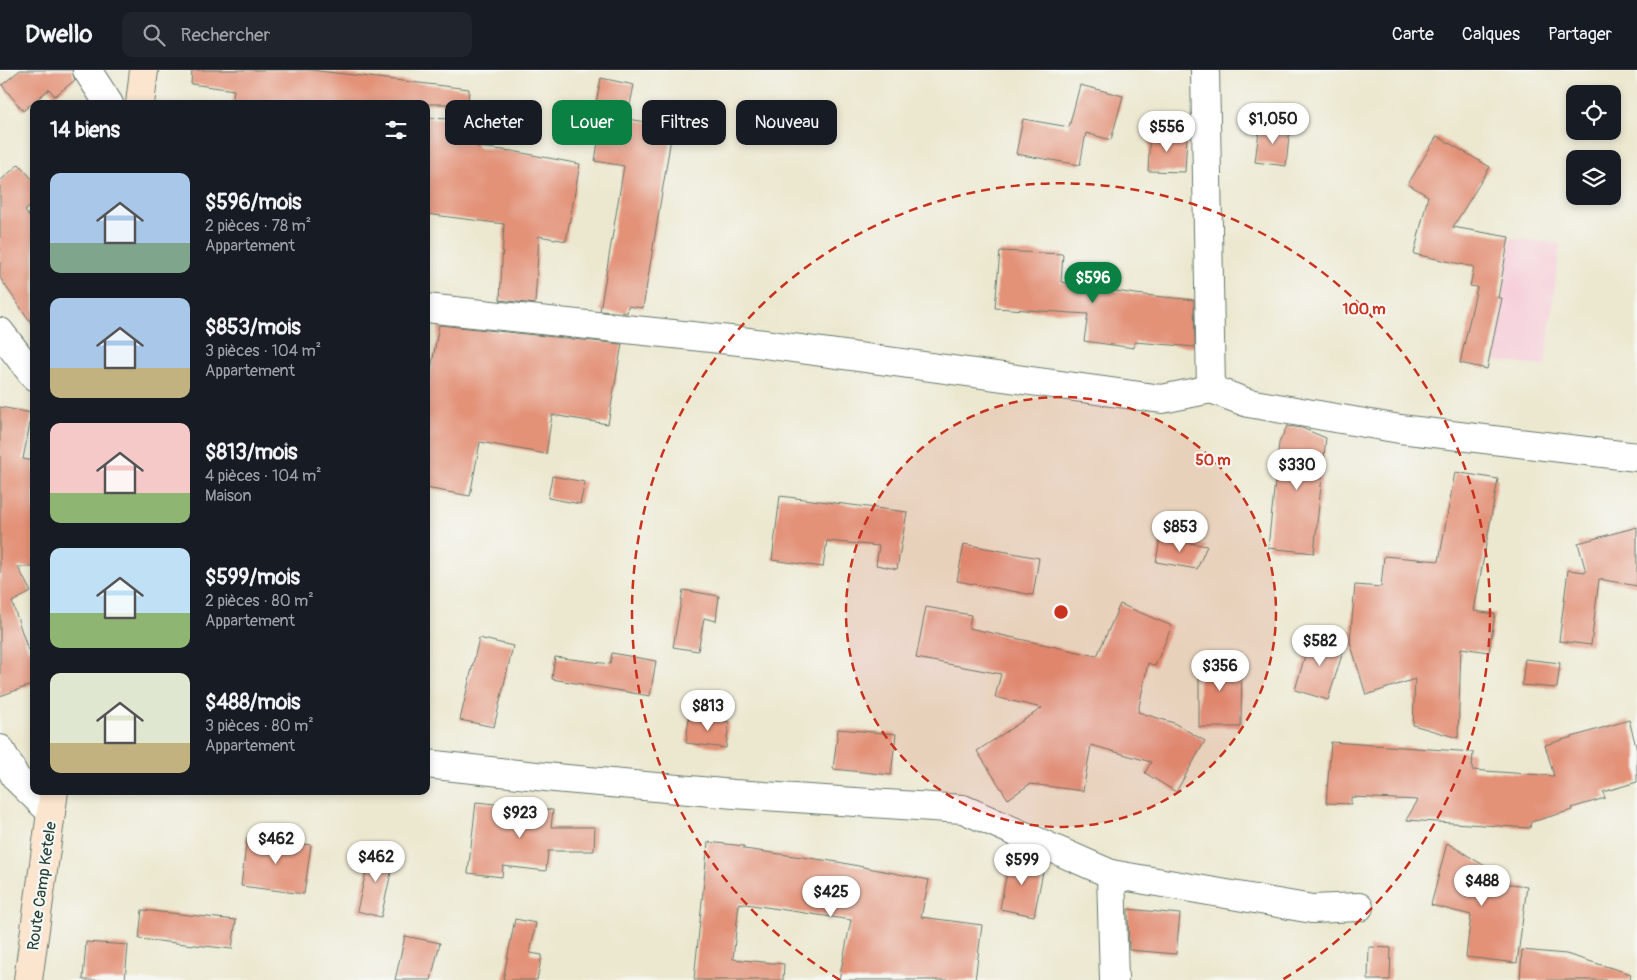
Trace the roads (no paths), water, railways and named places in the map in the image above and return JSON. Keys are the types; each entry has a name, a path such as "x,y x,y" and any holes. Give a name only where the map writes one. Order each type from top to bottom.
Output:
{"street":[{"path":"88,70 107,100"},
{"path":"140,100 144,70"},
{"path":"1205,70 1211,388"},
{"path":"430,308 749,342 1162,399 1211,388 1248,403 1346,421 1637,457"},
{"path":"0,332 30,371"},
{"path":"0,750 16,778 30,787"},
{"path":"430,764 734,794 963,809 1111,874 1312,909 1359,908"},
{"path":"42,795 53,802"},
{"name":"Route Camp Ketele","path":"28,980 53,802"},
{"path":"1111,874 1114,980"}]}
